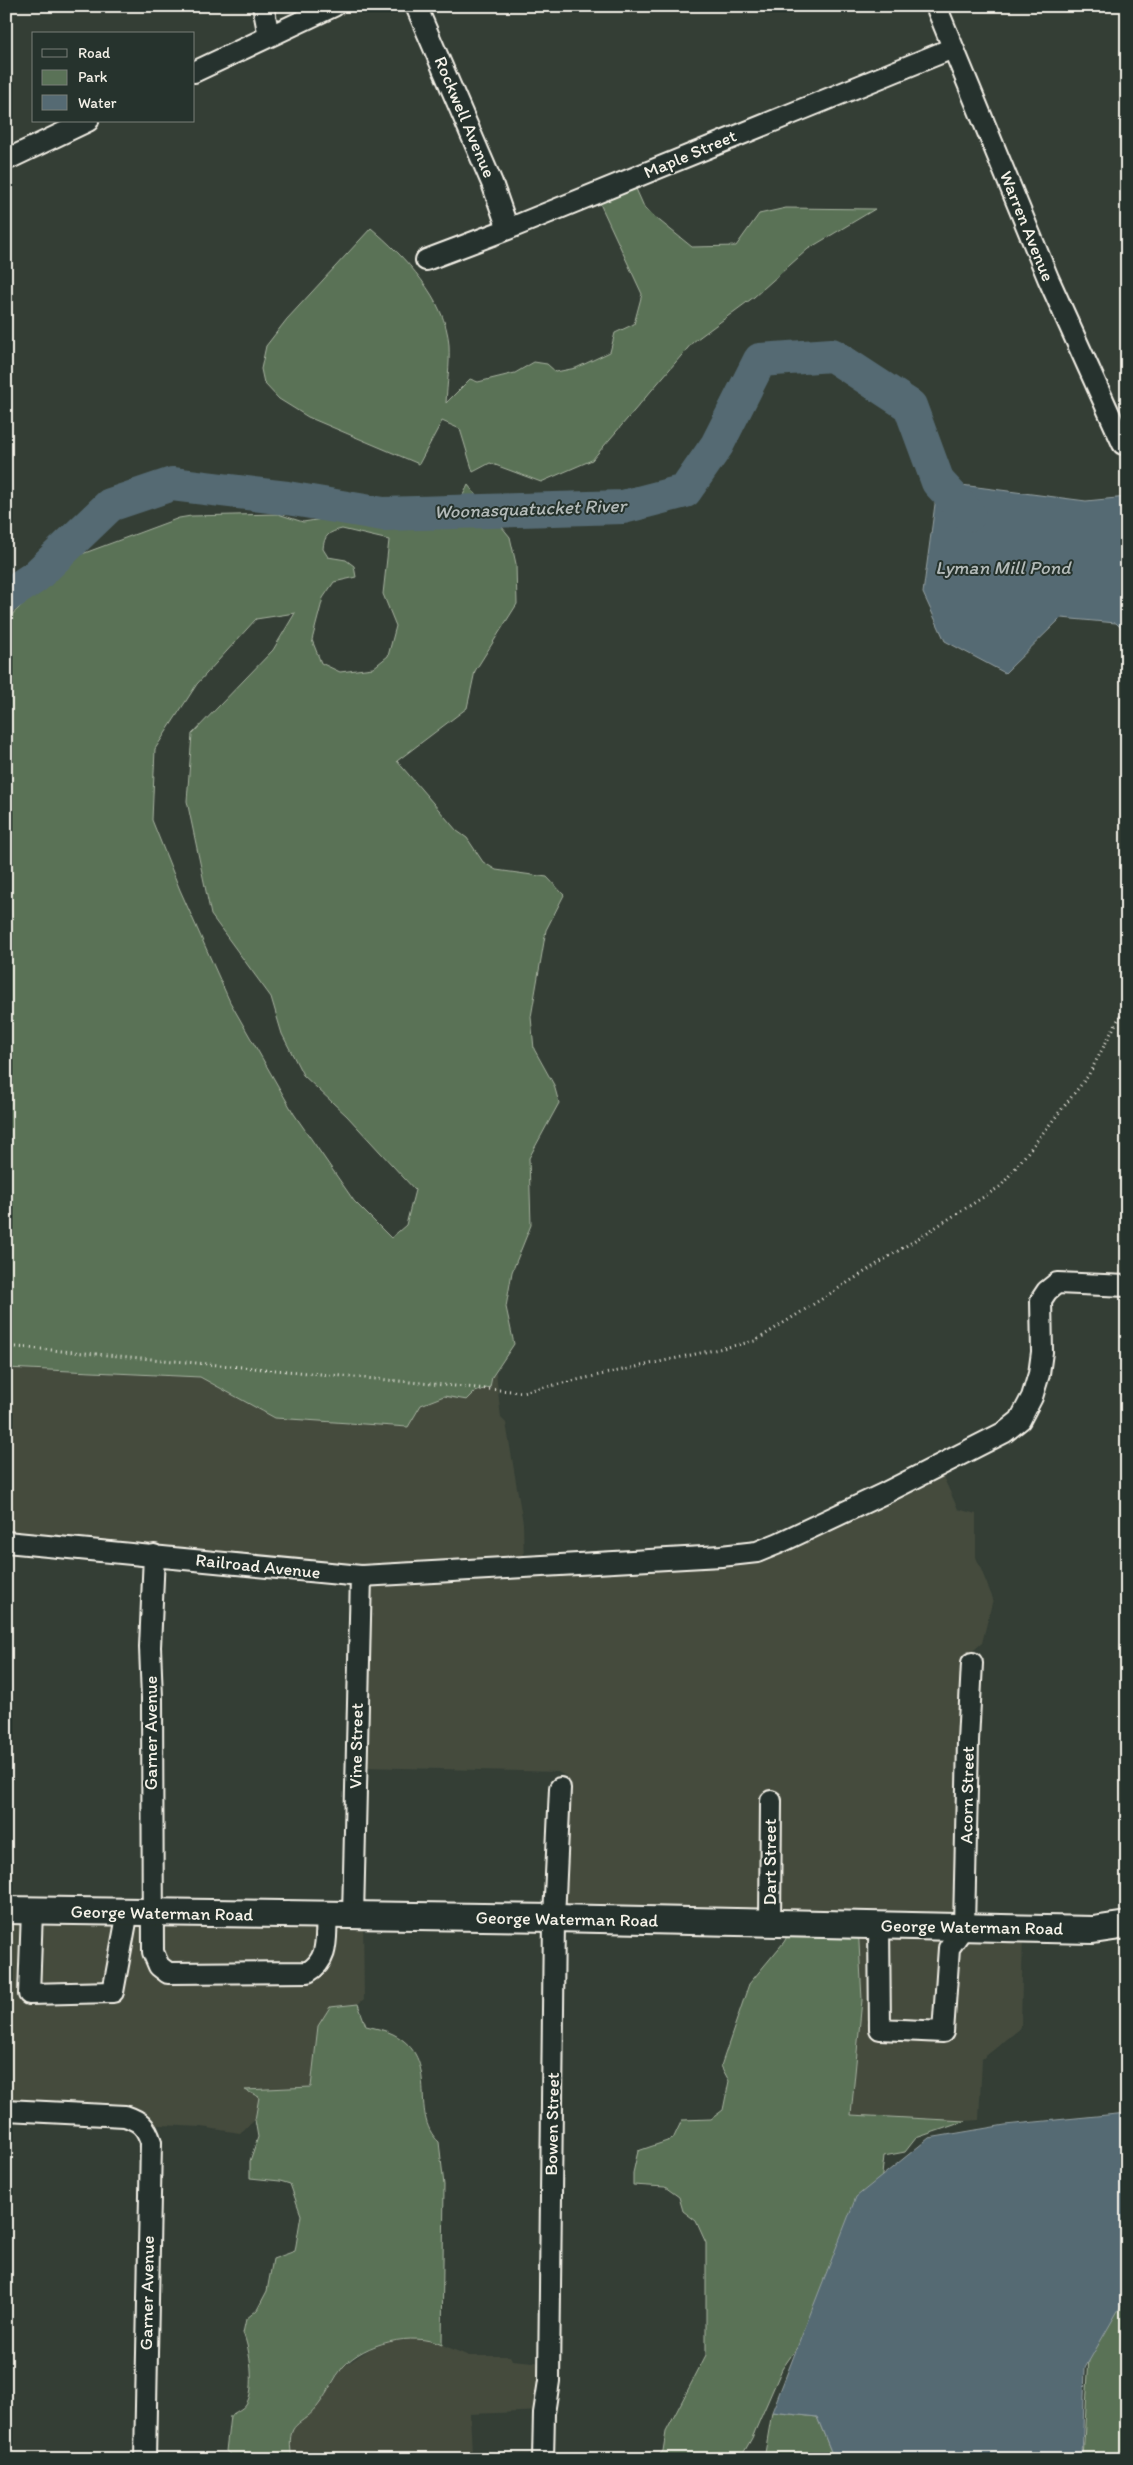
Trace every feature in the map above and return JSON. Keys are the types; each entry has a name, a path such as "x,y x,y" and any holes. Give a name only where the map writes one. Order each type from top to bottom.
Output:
{"main road":[{"name":"George Waterman Road","path":"6,1910 554,1918 1094,1930 1127,1925"}],"street":[{"path":"263,6 269,36"},
{"path":"195,72 334,6"},
{"name":"Rockwell Avenue","path":"416,6 492,182 508,229"},
{"name":"Warren Avenue","path":"936,6 1048,278 1123,444"},
{"name":"Maple Street","path":"426,260 508,229 952,48"},
{"path":"6,160 86,122"},
{"name":"Railroad Avenue","path":"6,1542 361,1576 721,1556 758,1552 779,1544 1005,1432 1020,1420 1032,1397 1042,1352 1041,1300 1047,1291 1057,1284 1127,1286"},
{"name":"Garner Avenue","path":"140,1911 152,1698 150,1648 154,1555"},
{"name":"Vine Street","path":"353,1916 361,1576"},
{"name":"Acorn Street","path":"964,1927 968,1741 972,1663"},
{"name":"Bowen Street","path":"543,2459 544,2413 549,2381 554,1918 560,1788"},
{"name":"Dart Street","path":"770,1922 771,1801"},
{"path":"32,1911 29,1994 113,1992 140,1911"},
{"path":"140,1911 159,1966 168,1973 308,1972 318,1966 324,1956 327,1916"},
{"path":"879,1924 880,2030 944,2032 949,1948 964,1927"},
{"name":"Garner Avenue","path":"6,2110 125,2116 137,2120 147,2129 151,2142 145,2459"}],"path":[{"path":"6,1346 522,1392 755,1341 1001,1186 1088,1076 1127,1003"}],"shaded area":[{"path":"6,1368 200,1377 275,1418 421,1405 444,1396 467,1400 475,1392 490,1387 492,1377 496,1373 501,1418 506,1423 523,1523 524,1565 757,1551 938,1466 958,1509 976,1514 976,1557 993,1599 982,1643 968,1655 962,1920 1023,1929 1021,2028 982,2059 979,2120 851,2116 862,2000 858,1924 560,1911 566,1776 558,1772 363,1767 367,1579 6,1540"},
{"path":"6,1910 363,1918 364,1999 358,2004 330,2007 318,2026 311,2087 246,2091 259,2097 255,2120 240,2133 201,2127 141,2124 6,2109"},
{"path":"421,2338 469,2356 510,2356 512,2360 555,2364 544,2411 470,2414 472,2453 462,2459 292,2459 288,2438 294,2427 319,2405 344,2366 370,2349 388,2342"}],"green space":[{"path":"633,182 645,209 692,247 736,246 759,214 786,208 875,209 808,249 754,297 693,342 592,460 541,482 490,463 473,472 460,429 442,421 419,464 308,417 279,399 264,383 261,369 266,346 287,319 371,228 409,265 432,295 440,311 449,345 446,403 470,379 478,382 515,373 534,362 547,364 556,372 576,368 610,352 615,333 634,324 642,294 596,195"},
{"path":"468,485 510,537 516,564 517,604 475,671 467,708 397,761 457,831 467,838 483,862 496,870 547,877 564,895 546,930 531,1017 534,1049 554,1085 559,1103 529,1158 531,1225 512,1272 506,1307 514,1344 492,1377 490,1387 475,1392 467,1400 444,1396 421,1405 408,1427 275,1418 200,1377 6,1368 6,620 50,579 82,554 179,518 191,516 278,514 303,522 329,518 404,528 459,503","holes":["342,529 389,540 383,594 396,626 388,656 373,668 340,672 321,663 312,640 323,598 334,582 356,577 354,566 346,560 328,557 323,549 326,537 334,531","295,613 273,650 192,734 187,801 211,915 271,997 282,1034 303,1075 347,1116 415,1190 406,1225 391,1238 354,1201 294,1114 230,1002 180,890 152,820 155,749 197,684 256,619"]},
{"path":"794,1924 858,1924 862,2000 851,2115 966,2121 916,2138 905,2152 884,2156 880,2193 817,2319 782,2369 752,2438 740,2459 656,2459 663,2451 666,2432 706,2355 706,2243 696,2221 683,2211 679,2197 665,2187 633,2185 633,2173 638,2151 673,2139 682,2120 711,2119 723,2110 729,2081 721,2066 749,1984 784,1942"},
{"path":"358,2004 366,2026 393,2034 408,2045 417,2057 423,2086 425,2116 430,2130 439,2142 444,2185 442,2345 417,2339 403,2339 363,2351 343,2367 320,2403 296,2425 291,2436 292,2459 236,2459 226,2451 230,2416 245,2406 251,2389 250,2358 243,2333 246,2319 257,2310 267,2291 273,2259 295,2251 301,2215 290,2184 250,2178 250,2161 258,2137 255,2120 259,2097 245,2090 311,2087 318,2026 330,2007"},
{"path":"1127,2285 1127,2459 1083,2459 1089,2357"},
{"path":"772,2412 817,2417 834,2459 764,2459"}],"water":[{"name":"Lyman Mill Pond","path":"938,482 1086,501 1127,497 1127,634 1116,623 1061,618 1005,673 945,641 923,593"},
{"path":"1127,2113 1127,2295 1085,2368 1082,2459 834,2459 817,2417 772,2412 856,2197 929,2138 1005,2125"}],"waterway":[{"name":"Woonasquatucket River","path":"6,596 35,577 110,505 172,484 287,498 383,514 623,507 685,491 717,445 760,360 832,355 910,406 938,482 969,515"}]}
